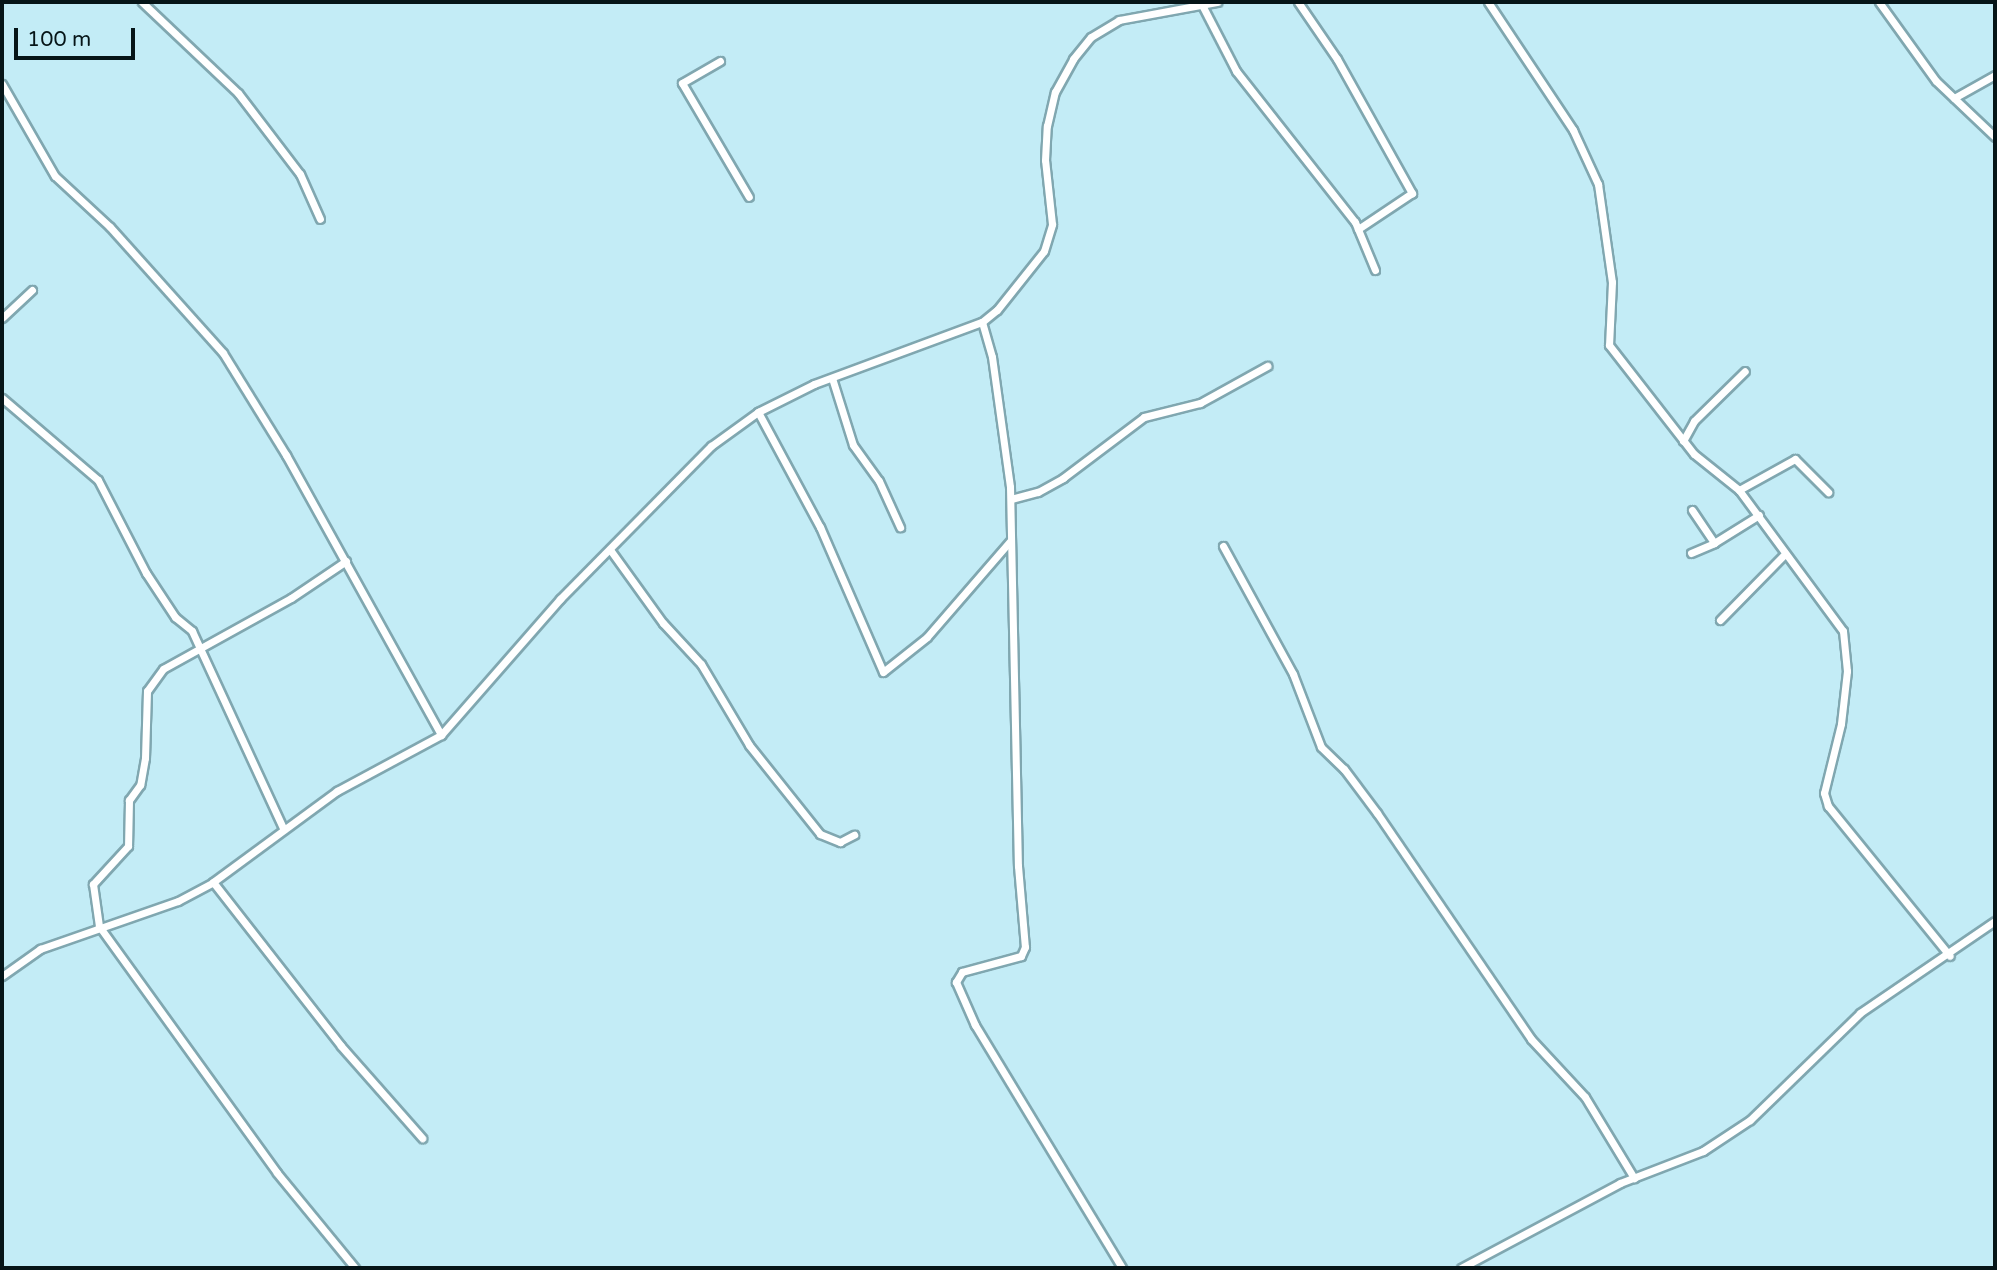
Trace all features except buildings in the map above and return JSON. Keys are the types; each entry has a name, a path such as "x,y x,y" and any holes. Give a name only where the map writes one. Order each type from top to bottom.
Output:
{"street":[{"path":"142,2 238,93 300,174 320,219"},
{"path":"2,976 40,949 99,926 178,901 213,882 283,828 337,791 441,735 560,599 611,551 711,446 758,412 832,378 982,322 1012,294 1044,251 1052,224 1045,160 1047,126 1055,92 1073,59 1091,37 1119,20 1217,2"},
{"path":"1298,2 1337,59 1412,193 1358,229"},
{"path":"1488,2 1573,130 1598,184 1612,282 1609,345 1683,441 1740,490 1783,555 1843,631 1847,671 1841,724 1824,793 1828,806 1950,956"},
{"path":"1879,2 1936,81 1995,136"},
{"path":"1202,5 1236,71 1358,229 1374,270"},
{"path":"720,61 682,83 749,197"},
{"path":"1954,98 1995,75"},
{"path":"2,84 55,176 110,227 223,353 346,561 441,735"},
{"path":"2,318 32,290"},
{"path":"982,322 992,357 1010,499 1024,951 962,972 956,982 975,1025 1122,1268"},
{"path":"1010,499 1038,492 1063,478 1144,417 1200,403 1266,366"},
{"path":"1683,441 1694,421 1745,371"},
{"path":"832,378 853,445 879,481 900,527"},
{"path":"2,398 98,480 146,573 175,617 192,631 283,828"},
{"path":"758,412 820,527 883,673 927,637 1011,540"},
{"path":"1740,490 1795,459 1828,492"},
{"path":"1692,510 1714,543"},
{"path":"1691,553 1714,543 1759,515"},
{"path":"1223,546 1293,674 1321,747 1344,769 1377,813 1531,1039 1585,1097 1634,1178"},
{"path":"611,551 663,623 694,654 749,745 820,834 840,842 855,835"},
{"path":"1720,620 1783,555"},
{"path":"346,561 201,651 163,670 147,691 145,758 126,821 130,841 93,884 99,926 277,1174 355,1268"},
{"path":"213,882 341,1046 422,1138"},
{"path":"1461,1268 1634,1178 1703,1152 1750,1120 1860,1013 1950,956 1995,921"}]}
